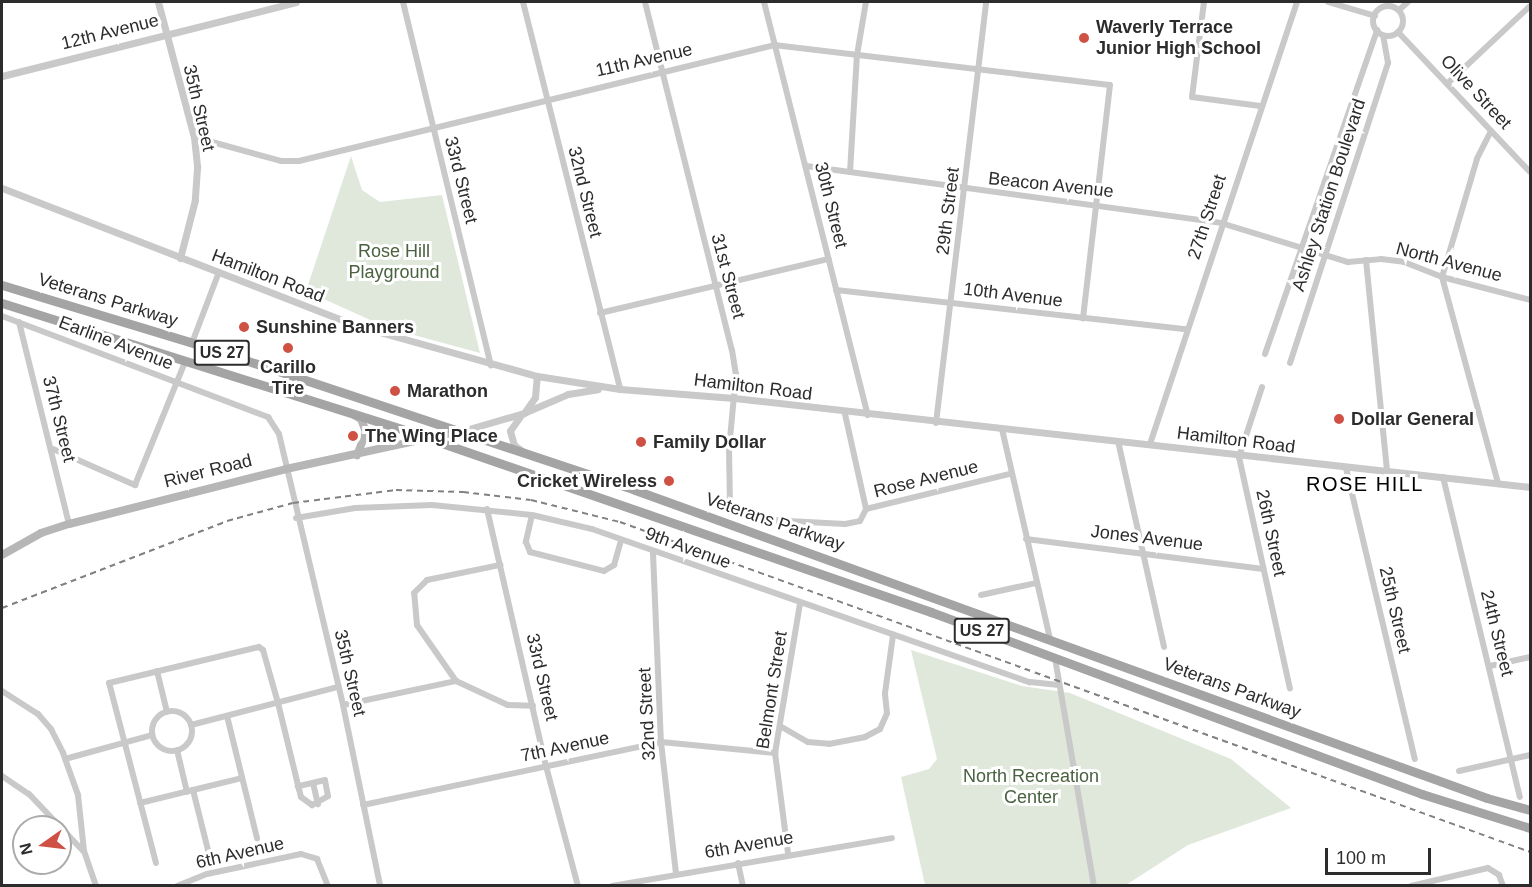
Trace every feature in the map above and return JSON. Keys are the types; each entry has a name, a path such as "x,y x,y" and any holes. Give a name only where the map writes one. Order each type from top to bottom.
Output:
{"main road":[{"name":"Veterans Parkway","path":"2,285 462,431 1050,639 1487,798 1530,810"},
{"name":"Veterans Parkway","path":"2,303 350,413 931,612 1422,795 1530,828"},
{"path":"350,413 361,419 366,432 357,455"},
{"name":"River Road","path":"2,555 41,533 69,524 286,469 430,441 462,431"}],"street":[{"name":"35th Street","path":"158,2 194,137 195,200 180,258"},
{"name":"12th Avenue","path":"2,76 296,2"},
{"name":"33rd Street","path":"403,2 491,366"},
{"name":"32nd Street","path":"523,2 620,389"},
{"name":"31st Street","path":"645,2 732,350 734,398 729,449 730,509 739,514 783,522"},
{"name":"30th Street","path":"764,2 868,416"},
{"path":"850,172 857,55 866,2"},
{"name":"29th Street","path":"936,424 966,191 986,2"},
{"path":"1204,2 1192,97 1260,106"},
{"name":"27th Street","path":"1150,444 1221,223 1297,2"},
{"path":"1328,2 1375,16"},
{"path":"1399,10 1408,2"},
{"path":"1375,16 1385,6 1399,10"},
{"path":"1448,83 1530,6"},
{"path":"1375,16 1377,30 1383,35 1398,32 1403,24 1399,10"},
{"name":"Ashley Station Boulevard","path":"1265,354 1377,30"},
{"name":"Olive Street","path":"1398,32 1530,172"},
{"name":"Ashley Station Boulevard","path":"1290,363 1388,63 1383,35"},
{"name":"11th Avenue","path":"194,137 281,161 299,161 546,98 774,45 1110,85 1097,203"},
{"path":"1491,131 1477,159 1442,277 1498,483"},
{"name":"Beacon Avenue","path":"806,166 966,191 1097,203 1221,223"},
{"name":"Hamilton Road","path":"2,188 358,326 491,366 537,376 606,388 734,398 845,414 1150,444 1239,457 1530,487"},
{"path":"1083,318 1097,203"},
{"name":"North Avenue","path":"1221,223 1348,262 1366,260 1404,262 1442,277 1530,300"},
{"path":"600,313 714,284 829,259"},
{"path":"1366,260 1387,472"},
{"path":"192,344 219,272"},
{"name":"10th Avenue","path":"836,290 1186,330"},
{"name":"Earline Avenue","path":"2,316 268,417 279,434 286,469"},
{"name":"37th Street","path":"19,322 69,524"},
{"path":"52,449 135,485 185,362"},
{"path":"523,452 514,445 510,431 535,397 537,376"},
{"path":"1239,457 1262,387"},
{"path":"462,431 523,413 568,394 606,388"},
{"path":"845,414 866,509"},
{"path":"1002,429 1010,474 1050,639"},
{"path":"1118,441 1164,647"},
{"name":"26th Street","path":"1239,457 1290,688"},
{"name":"25th Street","path":"1346,468 1415,759"},
{"name":"35th Street","path":"286,469 343,705 380,885"},
{"name":"Rose Avenue","path":"783,522 852,523 860,521 866,509 1010,474"},
{"name":"24th Street","path":"1443,477 1520,797"},
{"name":"9th Avenue","path":"296,518 389,505 487,510 532,515 621,540 1030,682 1059,685"},
{"name":"33rd Street","path":"487,510 546,766 578,885"},
{"path":"532,515 526,542 530,552 604,571 614,565 621,540"},
{"name":"Jones Avenue","path":"1026,539 1263,569"},
{"name":"32nd Street","path":"653,553 661,742 676,873"},
{"path":"500,565 427,580 414,593 417,625 456,681 508,705 533,706"},
{"path":"981,595 1036,583"},
{"name":"Belmont Street","path":"788,853 775,753 800,604"},
{"path":"780,726 808,742 829,744 864,737 880,729 887,713 885,693 893,635"},
{"path":"156,863 109,683 259,647 263,650 298,786 304,802 318,804 328,796 325,780 298,786"},
{"path":"1490,666 1530,657"},
{"path":"1055,658 1094,885"},
{"path":"157,672 167,712"},
{"path":"343,705 456,681"},
{"path":"191,725 338,687"},
{"path":"2,692 38,714 51,729 78,795 84,851 96,885"},
{"path":"167,712 180,713 191,725 190,740 177,750 162,748 152,735 156,719 167,712"},
{"path":"227,716 257,838"},
{"path":"65,759 152,735"},
{"name":"7th Avenue","path":"363,805 661,742 775,753"},
{"path":"177,750 209,854"},
{"path":"1459,771 1530,755"},
{"path":"2,776 29,794 84,851"},
{"path":"140,803 242,778"},
{"path":"313,783 318,804"},
{"name":"6th Avenue","path":"612,885 788,853 892,838"},
{"name":"6th Avenue","path":"177,885 207,874 301,855 317,859 328,885"},
{"path":"738,863 743,885"},
{"path":"1411,885 1488,868 1499,875 1502,884"}],"green space":[{"name":"Rose Hill Playground","path":"351,156 362,190 380,202 442,195 480,353 388,328 306,291"},
{"name":"North Recreation Center","path":"911,650 1022,686 1070,693 1231,759 1291,808 1188,845 1126,885 925,885 901,777 929,769 937,759"}],"railway":[{"path":"2,608 227,521 293,503 396,490 463,492 531,500 620,522 1530,852"}],"place":[{"name":"Waverly Terrace Junior High School","path":"1084,38"},
{"name":"Sunshine Banners","path":"244,327"},
{"name":"Carillo Tire","path":"288,348"},
{"name":"Marathon","path":"395,391"},
{"name":"Dollar General","path":"1339,419"},
{"name":"The Wing Place","path":"353,436"},
{"name":"Family Dollar","path":"641,442"},
{"name":"Cricket Wireless","path":"669,481"}],"district":[{"name":"ROSE HILL","path":"1365,484"}]}
